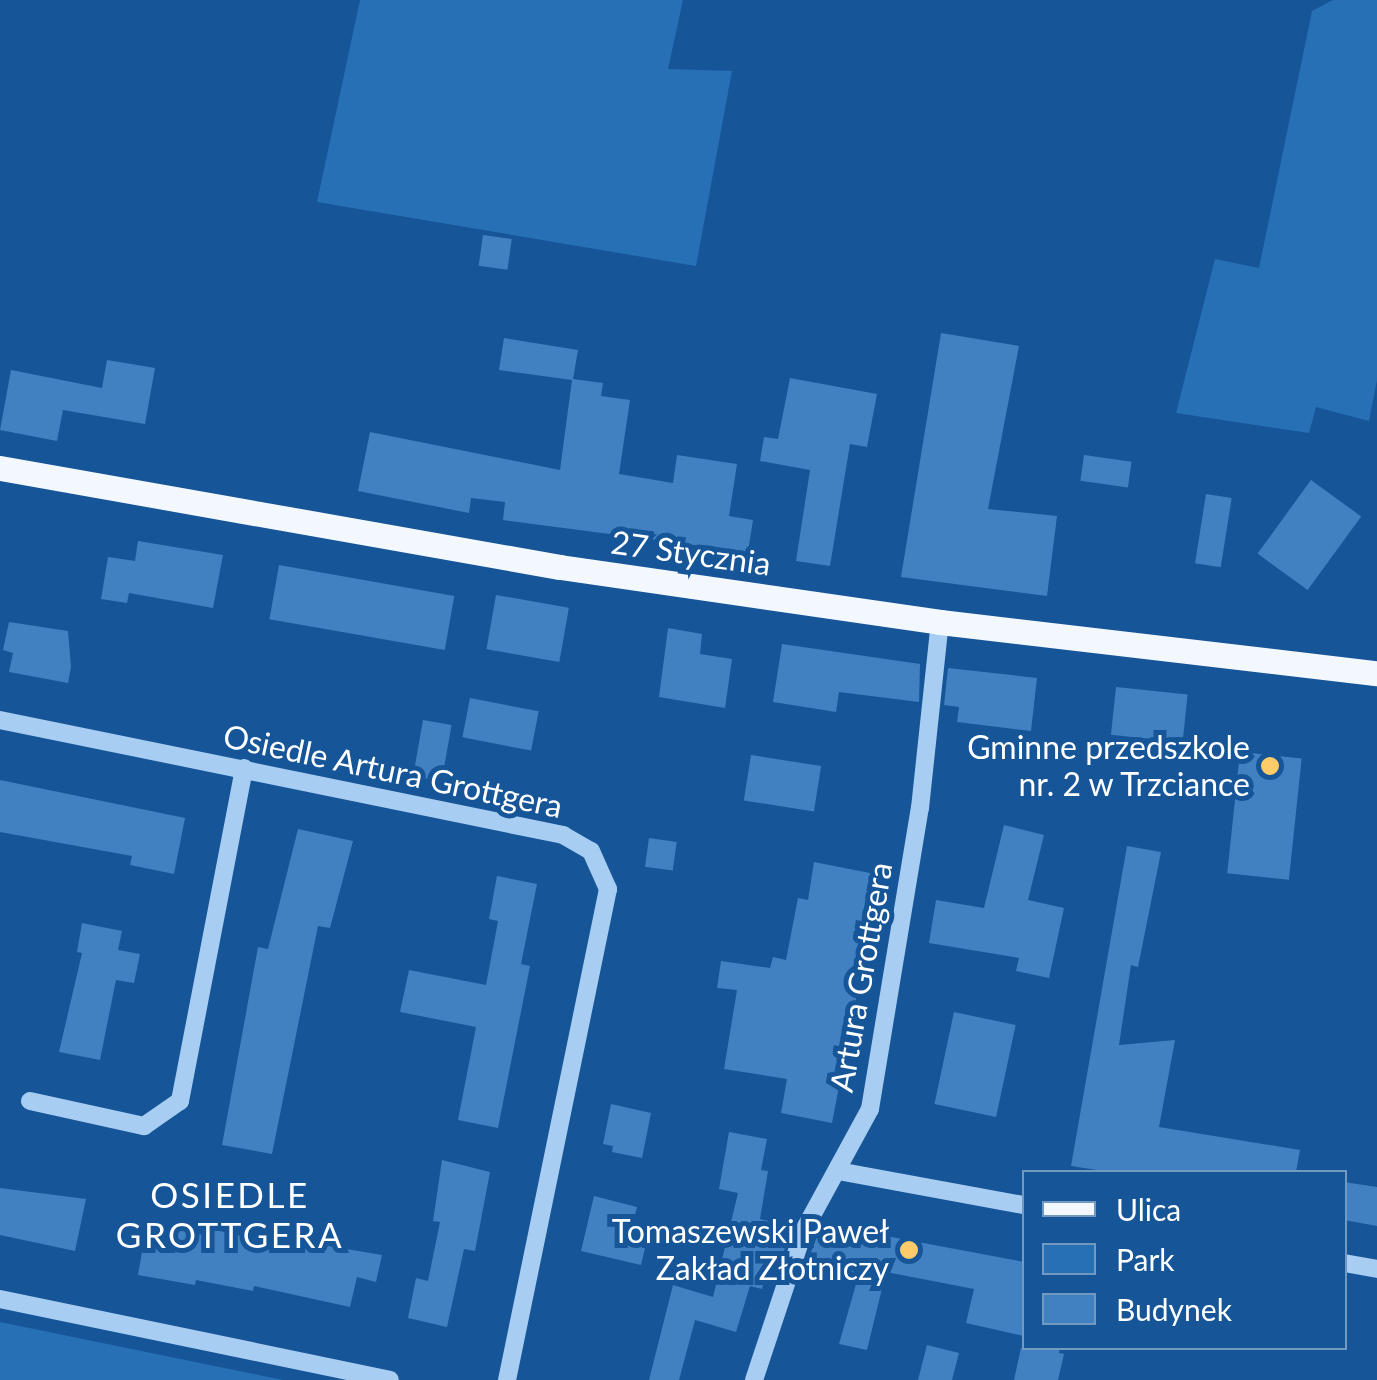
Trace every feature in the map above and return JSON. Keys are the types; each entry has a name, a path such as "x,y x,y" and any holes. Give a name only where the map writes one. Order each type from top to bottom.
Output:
{"main road":[{"name":"27 Stycznia","path":"0,468 560,567 940,622 1377,673"}],"street":[{"name":"Artura Grottgera","path":"754,1380 804,1230 870,1109 920,808 940,622"},
{"name":"Osiedle Artura Grottgera","path":"0,720 563,834 591,851 608,888 507,1380"},
{"path":"30,1102 144,1126 180,1100 244,768"},
{"path":"838,1171 1022,1205"},
{"path":"1347,1264 1377,1269"},
{"path":"0,1299 390,1380"}],"green space":[{"path":"360,0 683,0 668,69 732,71 696,266 317,202"},
{"path":"1333,0 1377,0 1377,380 1369,421 1316,407 1309,433 1176,413 1215,259 1259,268 1312,11"},
{"path":"0,1322 283,1380 0,1380"}],"building":[{"path":"483,235 512,239 507,270 479,266"},
{"path":"941,333 1019,346 988,509 1057,516 1047,596 901,577"},
{"path":"504,338 578,350 573,379 603,383 601,396 630,400 619,474 673,483 677,455 737,464 729,516 753,520 748,552 503,520 505,502 471,498 469,513 358,491 370,432 560,470 572,380 499,370"},
{"path":"107,360 155,368 145,424 63,410 57,441 0,430 11,370 102,388"},
{"path":"790,378 877,394 867,447 850,444 830,566 796,561 810,470 760,461 764,437 778,439"},
{"path":"1084,455 1132,462 1128,487 1080,481"},
{"path":"1311,480 1361,516 1308,590 1258,554"},
{"path":"1206,494 1232,498 1221,567 1195,563"},
{"path":"138,541 223,555 213,608 129,593 127,603 101,599 108,557 135,561"},
{"path":"279,565 454,596 445,650 269,619"},
{"path":"496,595 569,608 559,662 486,649"},
{"path":"9,622 68,631 68,683 9,672 13,653 3,650"},
{"path":"668,628 702,634 700,654 732,659 725,708 659,697"},
{"path":"782,644 920,664 919,702 839,692 836,712 773,702"},
{"path":"948,668 1037,678 1031,731 957,722 959,707 944,705"},
{"path":"1116,687 1188,695 1183,742 1111,735"},
{"path":"470,698 539,711 531,751 462,737"},
{"path":"423,720 452,725 442,781 413,776"},
{"path":"1240,752 1302,758 1289,880 1227,873"},
{"path":"751,755 821,766 814,812 744,800"},
{"path":"0,780 185,818 174,874 130,865 132,856 0,832"},
{"path":"1004,825 1044,835 1028,900 1064,908 1049,978 1016,971 1019,958 929,943 936,900 984,908"},
{"path":"298,829 353,841 330,928 318,926 272,1154 222,1145 258,947 268,949"},
{"path":"649,838 677,842 673,871 645,867"},
{"path":"1127,846 1161,852 1138,967 1131,965 1119,1045 1175,1040 1159,1127 1300,1150 1296,1170 1097,1170 1071,1166"},
{"path":"814,862 880,875 832,1123 781,1113 787,1079 724,1069 737,990 717,988 721,961 770,968 773,957 786,960 798,898 808,900"},
{"path":"497,876 537,884 521,964 530,966 498,1128 458,1120 476,1027 400,1012 409,970 486,985 498,921 489,919"},
{"path":"82,923 122,931 118,950 140,954 134,983 116,980 100,1060 59,1052 82,953 77,952"},
{"path":"954,1012 1016,1025 996,1117 934,1104"},
{"path":"611,1104 651,1113 642,1158 612,1152 613,1146 603,1144"},
{"path":"729,1132 767,1139 761,1170 768,1171 760,1219 792,1226 781,1260 769,1257 762,1289 750,1286 736,1332 695,1320 679,1380 649,1380 673,1285 713,1297 738,1193 719,1189"},
{"path":"442,1160 490,1172 475,1251 464,1249 447,1327 408,1318 416,1278 428,1281 440,1222 433,1221"},
{"path":"1347,1182 1377,1187 1377,1226 1347,1221"},
{"path":"0,1188 86,1199 75,1251 0,1235"},
{"path":"594,1196 637,1207 631,1232 648,1236 641,1265 581,1251"},
{"path":"147,1223 204,1235 205,1228 262,1240 263,1235 382,1255 376,1282 357,1277 350,1307 254,1286 253,1291 196,1280 195,1285 138,1275"},
{"path":"822,1224 1022,1262 1022,1336 966,1323 974,1289 886,1272 867,1350 839,1344 856,1284 834,1280 836,1271 806,1265"},
{"path":"927,1345 959,1353 952,1380 918,1380"},
{"path":"1021,1348 1060,1350 1064,1354 1058,1380 1014,1380"}],"place":[{"name":"Gminne przedszkole nr. 2 w Trzciance","path":"1270,766"},
{"name":"Tomaszewski Paweł Zakład Złotniczy","path":"909,1250"}],"district":[{"name":"OSIEDLE GROTTGERA","path":"230,1214"}]}
